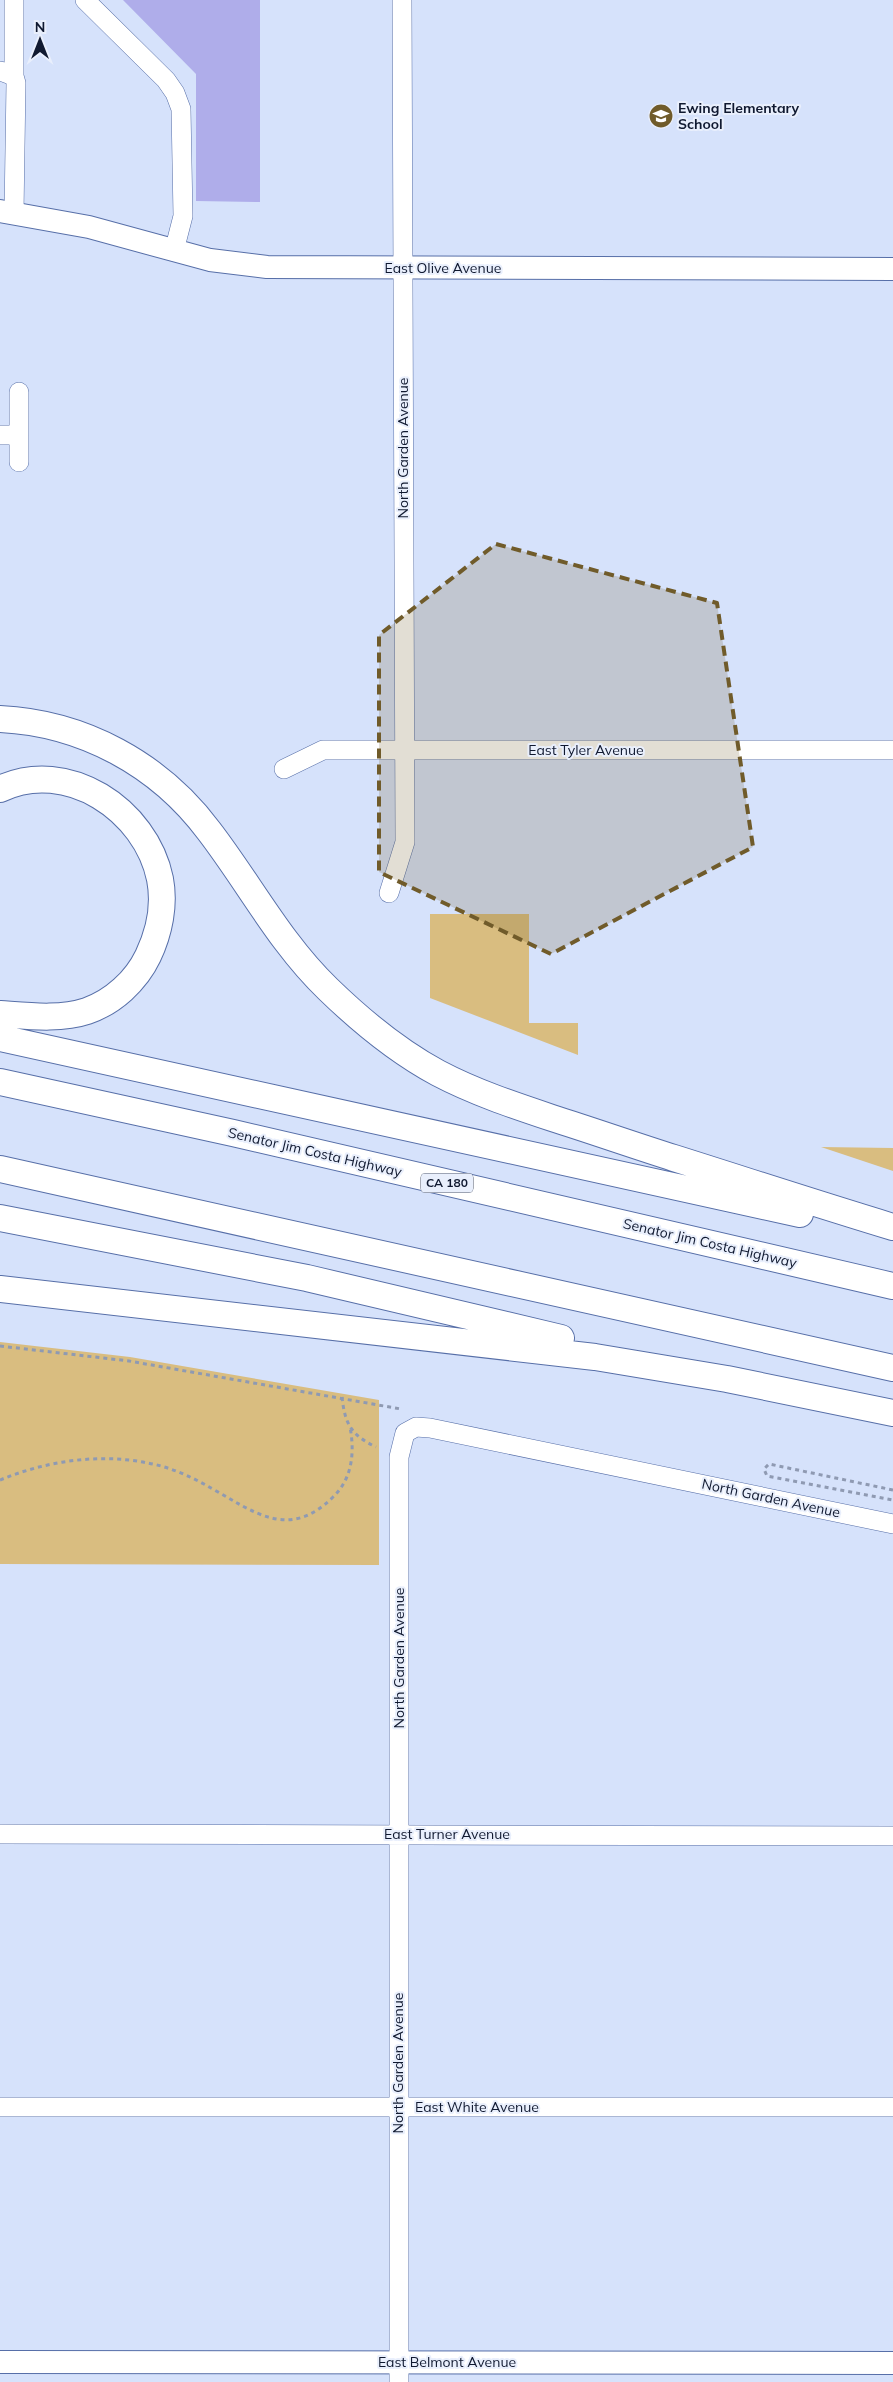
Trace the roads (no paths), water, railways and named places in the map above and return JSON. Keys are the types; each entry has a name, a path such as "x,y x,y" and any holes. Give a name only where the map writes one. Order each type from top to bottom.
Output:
{"highway":[{"path":"0,718 36,723 77,733 114,749 159,779 185,801 209,830 295,953 312,973 392,1044 438,1073 516,1105 643,1148 893,1227"},
{"path":"0,790 25,782 62,782 79,786 109,802 138,830 150,849 160,881 161,898 160,920 144,965 131,982 116,996 85,1012 63,1016 0,1014"},
{"path":"0,1038 738,1199 893,1237"},
{"name":"Senator Jim Costa Highway","path":"0,1082 233,1133 893,1286"},
{"path":"0,1169 893,1368"},
{"path":"0,1218 307,1278 727,1379 893,1413"},
{"path":"0,1289 594,1357 727,1379"}],"main road":[{"name":"East Olive Avenue","path":"7,212 89,227 210,260 267,267 893,269"},
{"name":"East Belmont Avenue","path":"0,2362 399,2372 893,2364"}],"street":[{"path":"7,212 7,165 16,83 7,74 14,0"},
{"path":"85,0 166,80 175,93 181,108 183,216 174,251"},
{"name":"North Garden Avenue","path":"389,893 405,842 401,268 402,0"},
{"path":"19,392 19,462"},
{"path":"0,435 19,435"},
{"name":"East Tyler Avenue","path":"284,769 323,750 893,750"},
{"name":"North Garden Avenue","path":"399,2372 399,1457 405,1433 416,1427 430,1428 893,1524"},
{"name":"East Turner Avenue","path":"0,1834 893,1836"},
{"name":"East White Avenue","path":"0,2106 893,2107"}],"place":[{"name":"Ewing Elementary School","path":"661,116"}]}
